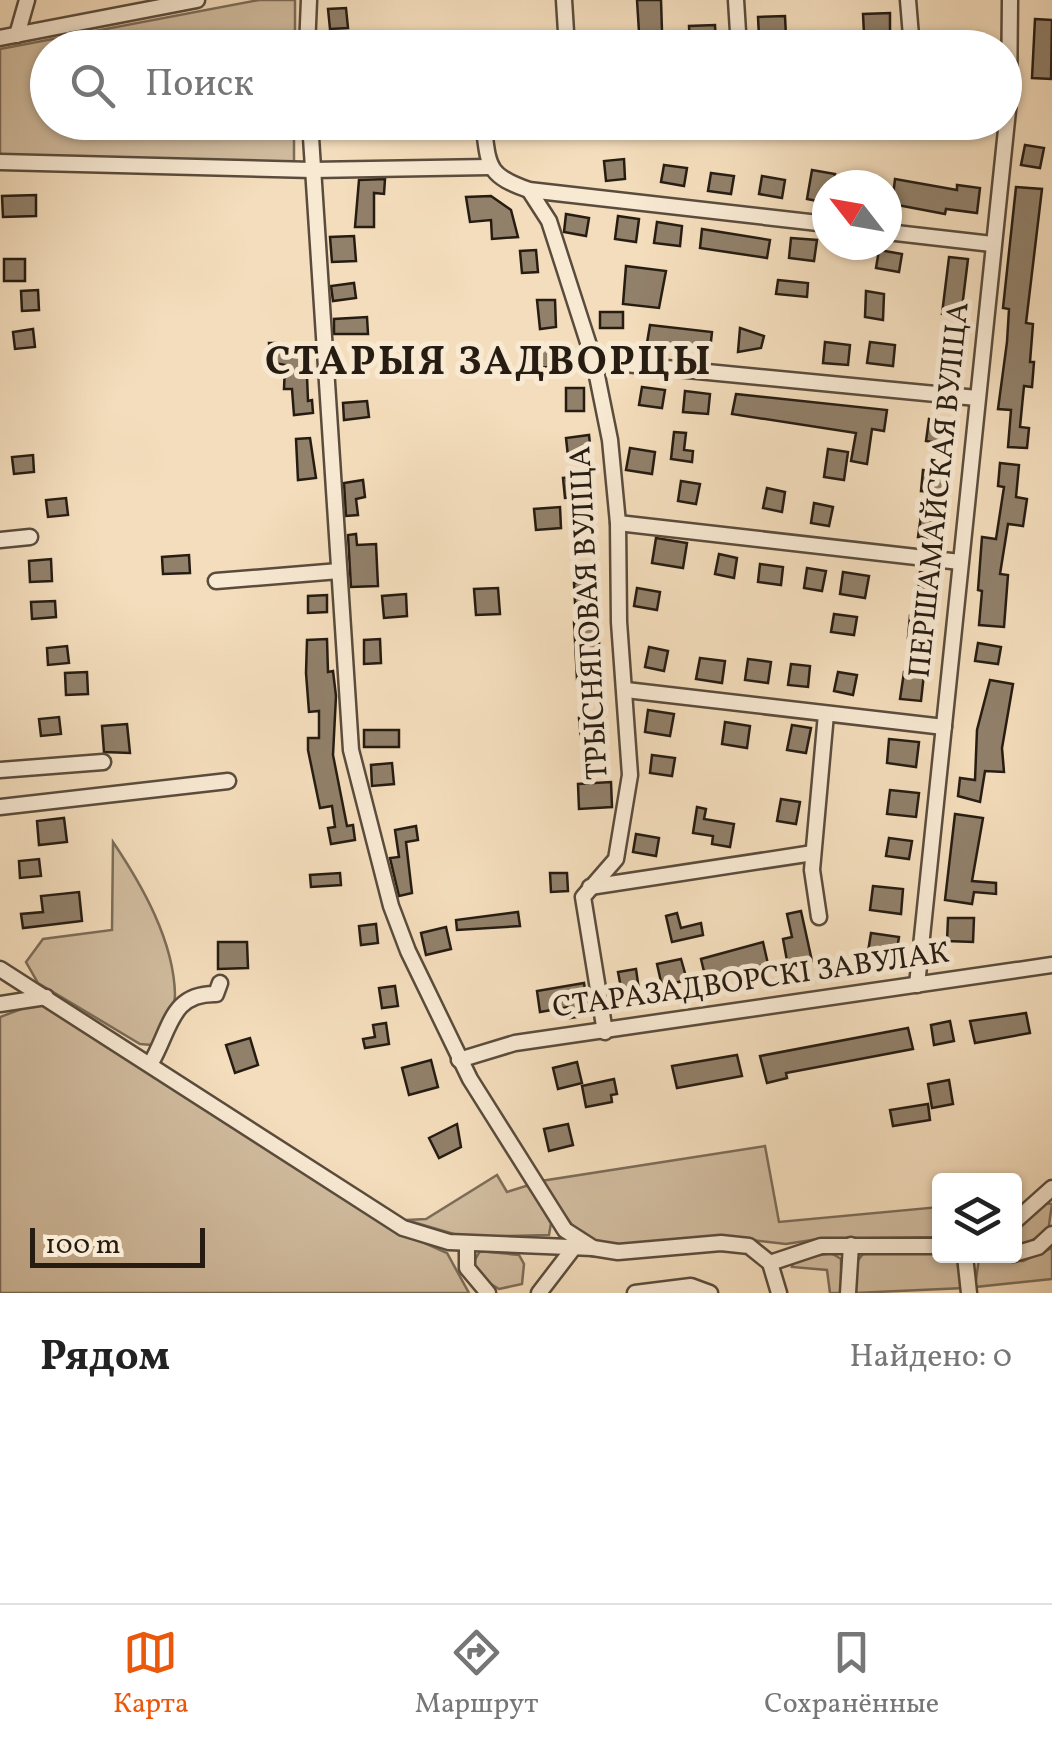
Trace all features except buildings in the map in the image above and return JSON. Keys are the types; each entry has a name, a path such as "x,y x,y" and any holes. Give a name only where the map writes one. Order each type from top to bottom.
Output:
{"street":[{"path":"17,35 27,0"},
{"path":"43,30 197,0"},
{"path":"308,30 309,0"},
{"path":"564,0 566,30"},
{"path":"736,0 738,30"},
{"path":"908,0 910,30"},
{"name":"ПЕРШАМАЙСКАЯ ВУЛІЦА","path":"1010,0 1010,30"},
{"path":"0,38 30,32"},
{"path":"311,140 354,764 399,929 459,1060 554,1217 593,1248"},
{"path":"485,140 489,167 500,180 529,190 812,222"},
{"name":"ПЕРШАМАЙСКАЯ ВУЛІЦА","path":"918,985 1004,140"},
{"path":"0,162 312,170 489,167"},
{"name":"ТРЫСНЯГОВАЯ ВУЛІЦА","path":"529,190 550,221 594,360 610,440 618,523 619,622 630,775 616,860 589,888"},
{"path":"902,234 992,244"},
{"path":"594,360 976,398"},
{"path":"618,523 960,562"},
{"path":"0,540 30,537"},
{"path":"216,581 339,571"},
{"path":"626,690 944,728"},
{"path":"819,917 813,853 826,714"},
{"path":"0,770 103,762"},
{"path":"0,807 228,781"},
{"path":"605,1032 583,897 589,888 813,853"},
{"name":"СТАРАЗАДВОРСКІ ЗАВУЛАК","path":"459,1060 515,1042 1052,965"},
{"path":"0,969 152,1063 391,1222 425,1237 467,1244 635,1252 732,1242 754,1248 770,1263 780,1293"},
{"path":"152,1063 179,1004 194,994 216,994 220,983"},
{"path":"0,1004 46,997"},
{"path":"1022,1215 1052,1188"},
{"path":"1022,1252 1038,1247 1052,1234"},
{"path":"467,1244 467,1268 488,1293"},
{"path":"848,1293 851,1245"},
{"path":"770,1263 812,1247 932,1246"},
{"path":"539,1293 572,1250"},
{"path":"966,1263 968,1293"},
{"path":"635,1293 692,1286 710,1293"}],"shaded area":[{"path":"259,0 295,0 295,30 100,30"},
{"path":"30,43 30,140 294,140 294,165 0,155 0,49"},
{"path":"113,842 154,914 169,954 174,1001 152,1045 140,1044 38,983 26,962 43,939 112,930"},
{"path":"32,1005 51,1006 404,1234 447,1253 469,1293 0,1293 0,1017"},
{"path":"765,1146 779,1222 932,1208 932,1237 818,1239 786,1244 718,1236 614,1246 594,1241 574,1228 541,1181"},
{"path":"497,1175 507,1192 529,1185 551,1223 549,1235 464,1237 406,1220 426,1219"},
{"path":"1045,1203 1052,1204 1048,1232 1022,1245 1022,1221"},
{"path":"1052,1248 1052,1279 975,1287 978,1263 1023,1261"},
{"path":"932,1250 932,1263 959,1263 964,1288 854,1293 856,1263 863,1254"},
{"path":"480,1251 519,1255 524,1264 522,1284 499,1289 481,1278 473,1263"},
{"path":"831,1253 841,1259 841,1293 830,1293 827,1270 792,1267 794,1260"}],"district":[{"name":"СТАРЫЯ ЗАДВОРЦЫ","path":"489,364"}]}
